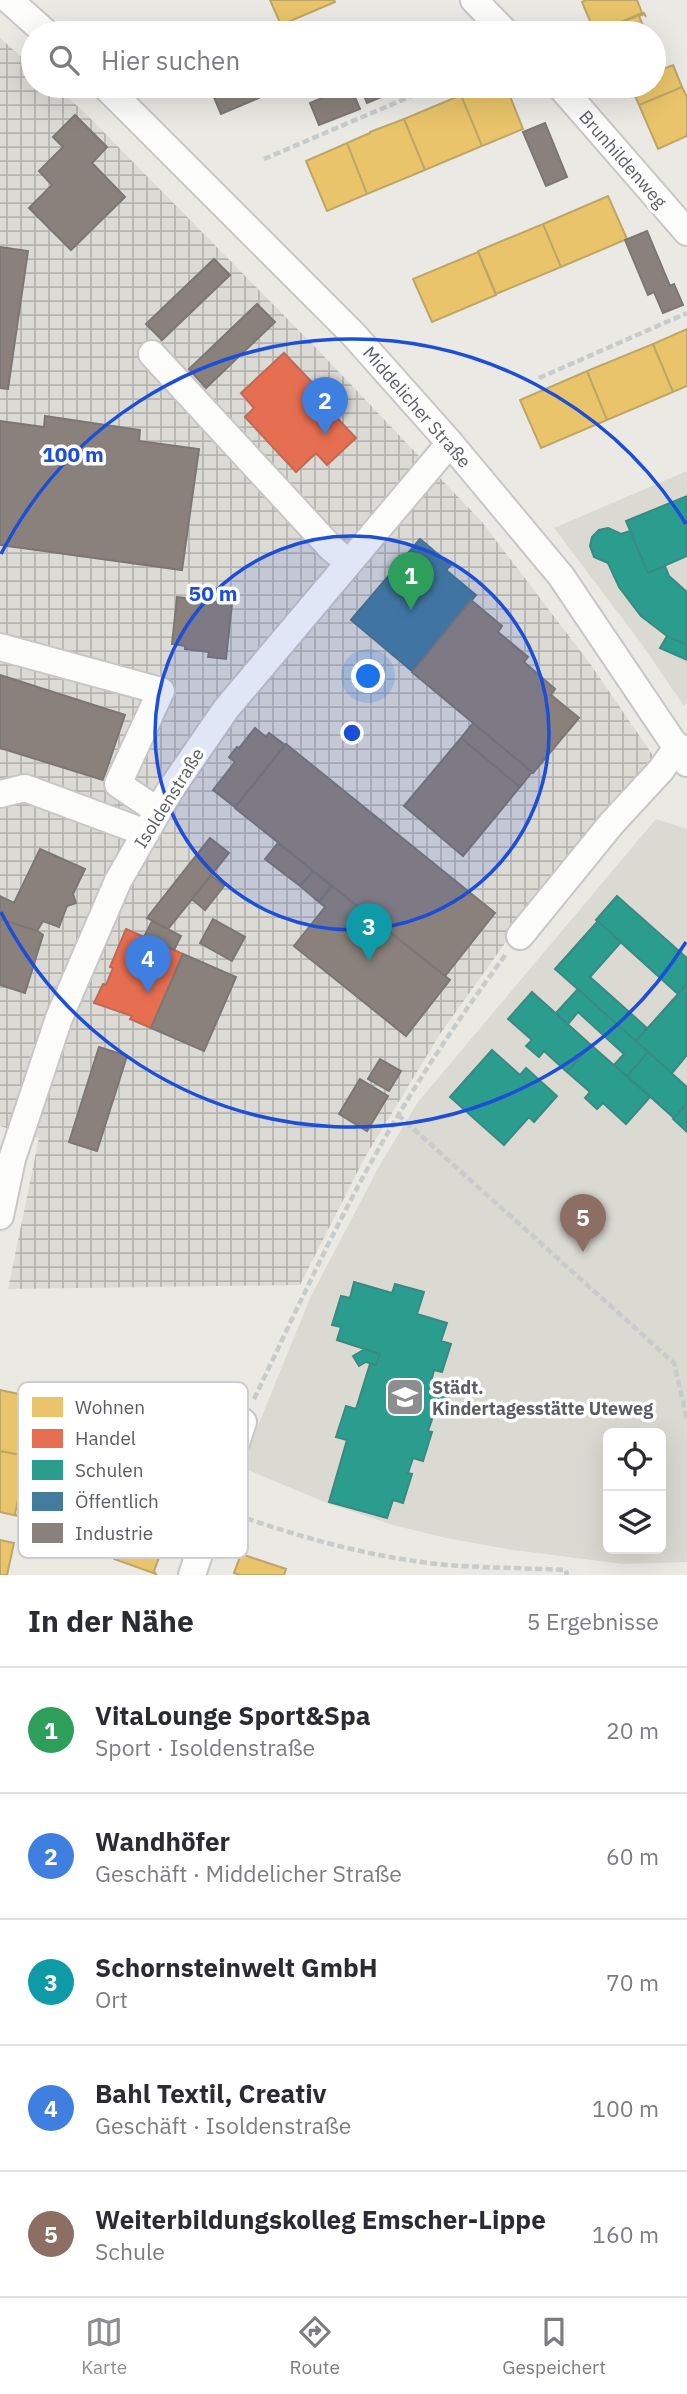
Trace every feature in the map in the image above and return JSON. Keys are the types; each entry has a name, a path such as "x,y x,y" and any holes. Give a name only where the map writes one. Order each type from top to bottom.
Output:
{"street":[{"path":"9,0 33,21"},
{"path":"474,0 494,21"},
{"name":"Middelicher Straße","path":"117,98 353,334 450,443 561,576 682,755"},
{"name":"Brunhildenweg","path":"570,98 687,232"},
{"path":"152,354 331,548 349,563"},
{"name":"Isoldenstraße","path":"0,1216 6,1157 60,1018 118,881 152,822 226,709 450,443"},
{"path":"0,647 161,691 118,784 152,822"},
{"path":"520,936 612,822 661,770 682,755"},
{"path":"0,794 25,788 152,822"},
{"path":"191,1575 196,1558"}],"path":[{"path":"264,159 407,98"},
{"path":"539,378 687,313"},
{"path":"248,1411 323,1253 398,1115 456,1023 520,936"},
{"path":"398,1115 674,1363 687,1419"},
{"path":"248,1519 296,1536 350,1549 446,1564 566,1570 568,1575"}],"shaded area":[{"path":"0,38 21,56 21,98 68,98 82,110 316,348 482,522 591,665 656,760 523,918 440,1034 365,1157 300,1285 8,1289 39,1138 0,1126"},
{"path":"687,471 687,703 684,706 638,639 554,528"},
{"path":"656,819 687,829 687,1562 623,1564 446,1538 393,1525 327,1503 248,1470 248,1450 311,1296 381,1163 418,1102"}],"building: Wohnen":[{"path":"270,0 335,2 290,21 279,21"},
{"path":"637,0 642,13 623,21 590,21 582,2"},
{"path":"644,13 646,17 644,14 639,16 641,21 625,21"},
{"path":"673,65 682,87 666,94 666,68"},
{"path":"682,87 687,97 687,136 658,149 639,105 656,98 666,98 666,94"},
{"path":"454,98 462,98 482,146 425,170 404,119"},
{"path":"462,98 511,98 523,129 482,146"},
{"path":"636,98 656,98 639,105"},
{"path":"404,119 425,170 367,194 347,143"},
{"path":"347,143 367,194 327,211 306,161"},
{"path":"608,196 627,239 561,267 543,224"},
{"path":"543,224 561,267 496,294 478,251"},
{"path":"478,252 496,295 432,322 413,279"},
{"path":"687,329 687,386 673,392 653,344"},
{"path":"653,344 673,392 607,420 587,371"},
{"path":"587,371 607,420 541,448 520,400"},
{"path":"0,1390 18,1394 18,1455 0,1451"},
{"path":"0,1451 18,1455 18,1499 15,1514 18,1516 0,1512"},
{"path":"0,1540 14,1543 7,1575 0,1575"},
{"path":"248,1556 286,1569 284,1575 234,1573 240,1558"},
{"path":"159,1558 154,1571 156,1574 114,1559"}],"building: Handel":[{"path":"284,353 326,397 321,401 356,438 327,465 316,453 296,472 245,417 254,408 241,393"},
{"path":"126,929 183,954 151,1028 130,1019 132,1016 94,1003 103,984 106,985 113,968 110,967"}],"building: Schulen":[{"path":"687,496 687,556 648,573 626,521"},
{"path":"608,528 621,534 630,531 648,573 665,566 669,576 687,592 687,645 667,636 641,616 619,587 608,563 594,557 590,546 592,537 599,530"},
{"path":"667,636 687,645 687,660 660,648"},
{"path":"617,896 687,958 687,984 678,994 596,920"},
{"path":"598,921 621,942 590,977 647,1028 636,1041 555,969"},
{"path":"687,984 687,1055 672,1073 636,1041"},
{"path":"578,989 648,1052 627,1076 614,1065 624,1054 578,1012 568,1024 556,1013"},
{"path":"532,992 591,1045 567,1072 544,1051 539,1057 526,1046 532,1040 508,1019"},
{"path":"591,1045 650,1097 626,1124 603,1103 597,1109 585,1098 590,1092 567,1072"},
{"path":"492,1050 520,1075 526,1068 557,1096 534,1122 529,1117 504,1145 450,1097"},
{"path":"648,1052 687,1087 687,1103 674,1118 627,1076"},
{"path":"687,1103 687,1132 673,1119"},
{"name":"Städt. Kindertagesstätte Uteweg","path":"354,1282 392,1293 395,1284 424,1292 417,1314 447,1323 441,1341 451,1344 442,1372 434,1370 431,1382 452,1388 444,1417 434,1414 428,1431 432,1432 423,1461 413,1458 408,1473 412,1474 403,1503 393,1500 387,1518 329,1502 347,1440 336,1437 346,1406 356,1409 370,1364 376,1365 380,1354 337,1340 341,1327 332,1325 341,1296 350,1298"},
{"path":"365,1349 380,1354 376,1365 366,1362 359,1366 353,1356"}],"building: Öffentlich":[{"path":"420,539 451,565 446,570 476,595 412,671 351,620"}],"building: Industrie":[{"path":"214,98 259,98 221,114"},
{"path":"322,98 355,98 360,109 319,125 310,103"},
{"path":"365,98 379,98 367,103"},
{"path":"75,115 107,147 92,163 125,197 71,250 29,208 52,185 39,171 63,147 53,137"},
{"path":"545,123 567,177 546,186 523,132"},
{"path":"647,231 670,286 674,284 683,305 663,313 654,292 648,295 625,240"},
{"path":"0,247 28,251 8,389 0,388"},
{"path":"214,259 230,275 162,340 146,324"},
{"path":"257,304 275,322 206,388 189,369"},
{"path":"45,416 140,430 139,441 199,449 182,570 0,545 0,421 44,427"},
{"path":"177,597 232,604 226,659 208,657 209,652 185,649 185,646 172,644"},
{"path":"471,600 502,626 498,632 528,657 524,662 555,689 551,695 579,718 533,773 412,672"},
{"path":"0,675 125,715 103,780 0,748"},
{"path":"473,723 532,772 520,787 461,738"},
{"path":"255,728 266,737 269,733 285,745 235,807 213,790 235,762 229,757"},
{"path":"461,738 520,787 463,856 404,806"},
{"path":"286,744 495,913 445,976 235,808"},
{"path":"210,838 229,853 168,929 147,918"},
{"path":"278,843 313,871 300,886 265,859"},
{"path":"40,849 85,869 73,894 76,903 67,906 59,927 43,921 37,931 0,919 0,896 14,903"},
{"path":"313,871 331,886 319,902 300,886"},
{"path":"211,875 224,886 205,910 192,899"},
{"path":"332,886 450,980 406,1036 294,946 325,907 319,902"},
{"path":"0,919 43,935 25,993 0,985"},
{"path":"213,919 245,937 232,961 200,943"},
{"path":"152,921 181,936 174,950 144,937"},
{"path":"183,954 236,977 204,1051 151,1028"},
{"path":"99,1047 127,1056 97,1151 69,1142"},
{"path":"380,1059 401,1071 389,1091 368,1079"},
{"path":"360,1079 388,1096 367,1131 339,1114"}],"place":[{"name":"Wandhöfer","path":"325,435"},
{"name":"VitaLounge Sport&Spa","path":"411,610"},
{"name":"Schornsteinwelt GmbH","path":"369,961"},
{"name":"Bahl Textil, Creativ","path":"148,993"},
{"name":"Weiterbildungskolleg Emscher-Lippe","path":"583,1252"},
{"name":"Städt. Kindertagesstätte Uteweg","path":"405,1397"}]}
